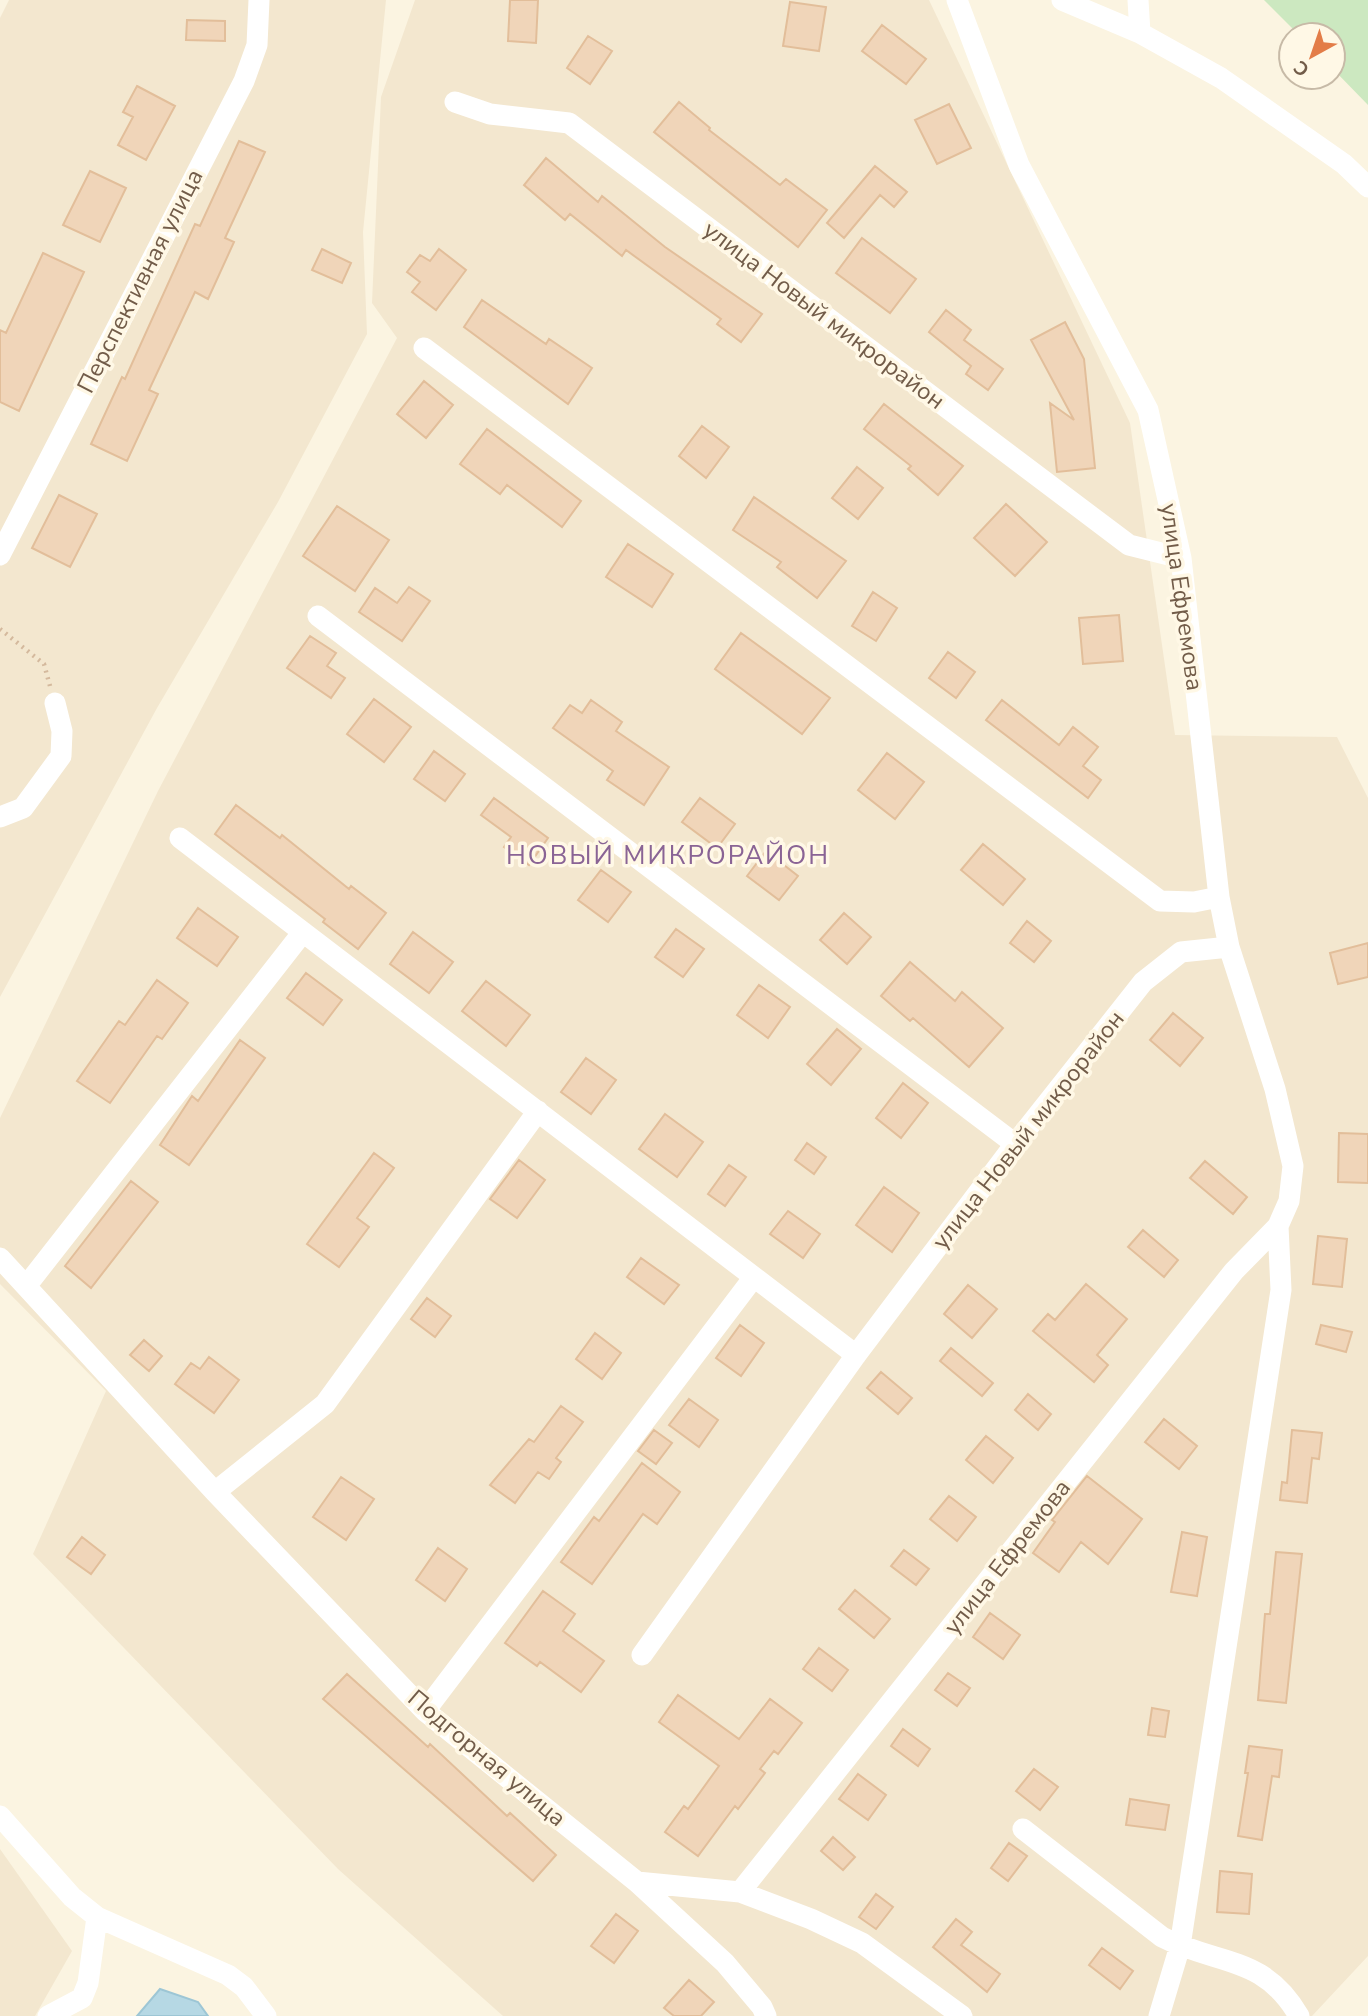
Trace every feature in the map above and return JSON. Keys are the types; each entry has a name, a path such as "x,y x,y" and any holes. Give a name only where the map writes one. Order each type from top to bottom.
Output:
{"street":[{"name":"Перспективная улица","path":"0,555 244,81 257,45 259,0"},
{"name":"улица Ефремова","path":"740,1892 1234,1271 1278,1226 1289,1201 1293,1166 1275,1089 1229,947 1219,897 1181,558 1148,410 1019,165 957,0"},
{"path":"1062,0 1140,33 1221,78 1344,164 1368,187"},
{"path":"1139,0 1140,33"},
{"name":"улица Новый микрорайон","path":"455,102 490,114 569,123 1129,545 1181,558"},
{"path":"424,348 1160,901 1194,902 1219,897"},
{"path":"318,616 1014,1144"},
{"path":"0,817 23,808 61,756 62,731 55,703"},
{"path":"180,838 856,1355"},
{"path":"27,1285 303,932"},
{"name":"улица Новый микрорайон","path":"642,1655 856,1355 1014,1144 1143,982 1181,952 1229,947"},
{"path":"215,1492 325,1404 538,1111"},
{"name":"улица Ефремова","path":"1159,2016 1180,1947 1281,1290 1278,1226"},
{"name":"Подгорная улица","path":"0,1258 215,1492 425,1711 637,1882 725,1963 762,2007 766,2016"},
{"path":"425,1711 754,1277"},
{"path":"0,1816 72,1897 97,1917 228,1975 244,1987 266,2016"},
{"path":"1023,1829 1162,1937 1180,1947 1259,1971 1286,1994 1299,2016"},
{"path":"637,1882 740,1892 811,1919 862,1943 962,2016"},
{"path":"48,2016 82,1998 88,1983 97,1917"}],"path":[{"path":"0,629 44,664 55,703"}],"shaded area":[{"path":"9,0 386,0 363,232 367,334 278,502 157,708 0,997 0,18"},
{"path":"415,0 929,0 1130,423 1175,735 1337,737 1368,798 1368,1956 1312,2016 503,2016 338,1869 33,1554 106,1391 0,1284 0,1118 158,791 397,338 372,303 381,97"},
{"path":"0,1849 72,1951 35,2016 0,2016"}],"green space":[{"path":"1264,0 1368,0 1368,105 1347,83 1347,21 1285,21"}],"water":[{"path":"160,1989 198,2002 208,2016 137,2016"}],"building":[{"path":"510,0 538,0 536,43 508,41"},
{"path":"790,2 826,7 819,51 783,46"},
{"path":"187,20 225,21 225,41 186,40"},
{"path":"882,25 926,59 906,84 862,51"},
{"path":"588,36 612,51 590,84 567,68"},
{"path":"137,86 175,106 146,160 118,145 133,117 123,112"},
{"path":"679,102 710,128 709,130 780,185 786,179 827,210 798,247 654,132"},
{"path":"949,104 971,148 937,164 915,120"},
{"path":"239,141 265,152 225,238 234,242 208,299 195,292 149,390 158,394 127,461 91,444 122,377 125,379 195,224 200,226"},
{"path":"546,158 598,202 602,196 665,247 762,314 741,342 717,324 721,319 626,250 622,256 570,214 565,220 524,185"},
{"path":"875,166 907,192 894,207 880,195 844,238 827,223"},
{"path":"90,171 126,188 100,242 63,225"},
{"path":"862,238 916,279 890,313 836,273"},
{"path":"322,249 351,263 342,283 312,270"},
{"path":"439,249 466,270 436,310 412,292 420,282 407,272 420,255 430,261"},
{"path":"43,253 84,272 19,411 0,402 0,330 6,333"},
{"path":"482,300 546,344 549,339 592,368 568,404 464,327"},
{"path":"946,310 971,330 964,340 1003,369 988,390 966,374 971,366 929,332"},
{"path":"1065,322 1084,359 1095,468 1057,472 1050,403 1074,420 1031,340"},
{"path":"424,381 453,405 426,438 397,414"},
{"path":"884,404 963,466 938,495 908,469 911,466 864,429"},
{"path":"702,426 729,447 706,478 679,456"},
{"path":"487,429 581,501 562,527 507,485 500,494 460,464"},
{"path":"857,467 883,488 858,519 832,498"},
{"path":"59,495 97,514 70,567 32,548"},
{"path":"754,497 846,561 817,598 777,567 781,562 733,530"},
{"path":"1006,504 1047,542 1015,576 974,538"},
{"path":"337,506 389,540 355,591 303,556"},
{"path":"628,544 673,574 652,607 606,577"},
{"path":"409,587 430,601 402,641 359,612 375,588 397,603"},
{"path":"873,592 897,608 876,641 852,626"},
{"path":"1119,615 1123,661 1083,664 1079,618"},
{"path":"741,633 830,698 802,734 715,669"},
{"path":"310,636 336,653 327,666 345,678 331,698 287,668"},
{"path":"948,652 975,672 956,698 929,678"},
{"path":"374,699 411,727 384,762 347,734"},
{"path":"591,700 622,722 616,731 669,767 644,805 607,780 613,771 553,728 570,705 582,713"},
{"path":"1002,700 1059,745 1073,727 1098,747 1083,766 1101,780 1088,798 986,720"},
{"path":"434,751 465,774 445,801 414,779"},
{"path":"887,753 924,782 895,819 858,790"},
{"path":"494,798 548,838 529,865 504,847 511,837 481,815"},
{"path":"700,798 735,824 717,848 682,822"},
{"path":"236,805 280,838 282,835 349,889 351,886 386,913 358,949 323,922 325,919 215,834"},
{"path":"983,844 1025,879 1003,905 961,870"},
{"path":"766,851 798,876 779,900 747,876"},
{"path":"601,870 631,892 608,922 578,900"},
{"path":"198,908 238,937 217,966 177,938"},
{"path":"844,913 871,937 847,964 820,940"},
{"path":"1027,921 1051,941 1034,962 1010,943"},
{"path":"676,929 704,949 683,977 655,957"},
{"path":"413,932 453,962 429,993 390,964"},
{"path":"1368,943 1368,977 1338,984 1330,953"},
{"path":"910,962 955,1001 962,992 1003,1028 969,1067 913,1018 910,1021 881,996"},
{"path":"306,973 342,1000 323,1025 287,998"},
{"path":"157,980 188,1003 162,1039 157,1036 110,1103 77,1081 119,1021 125,1025"},
{"path":"486,981 530,1015 506,1046 462,1011"},
{"path":"759,985 790,1007 768,1038 737,1015"},
{"path":"1173,1013 1203,1038 1180,1066 1150,1040"},
{"path":"837,1029 861,1049 831,1085 807,1064"},
{"path":"240,1040 265,1058 189,1165 160,1145 192,1096 198,1101"},
{"path":"586,1058 616,1080 591,1114 561,1092"},
{"path":"903,1083 928,1103 901,1138 876,1118"},
{"path":"665,1114 703,1142 677,1177 639,1149"},
{"path":"1339,1133 1368,1134 1368,1183 1338,1182"},
{"path":"807,1143 826,1157 814,1174 795,1160"},
{"path":"374,1153 394,1168 357,1218 369,1227 339,1267 307,1244"},
{"path":"519,1160 545,1180 517,1218 490,1199"},
{"path":"1205,1161 1247,1197 1233,1214 1190,1178"},
{"path":"729,1165 746,1177 725,1206 708,1194"},
{"path":"131,1181 158,1202 91,1288 65,1266"},
{"path":"884,1187 919,1213 892,1252 856,1225"},
{"path":"788,1211 820,1234 803,1258 770,1234"},
{"path":"1143,1230 1178,1260 1164,1277 1128,1247"},
{"path":"1318,1236 1347,1239 1342,1287 1313,1284"},
{"path":"641,1258 679,1285 664,1304 627,1277"},
{"path":"1086,1284 1127,1319 1097,1355 1108,1365 1094,1382 1033,1331 1048,1314 1055,1320"},
{"path":"968,1285 997,1309 972,1338 944,1314"},
{"path":"427,1298 451,1316 435,1337 411,1319"},
{"path":"740,1325 764,1343 741,1376 716,1358"},
{"path":"1321,1325 1352,1332 1346,1352 1316,1344"},
{"path":"595,1333 621,1353 602,1379 576,1359"},
{"path":"144,1340 162,1356 149,1371 130,1355"},
{"path":"951,1348 993,1383 982,1396 940,1361"},
{"path":"209,1357 239,1380 214,1413 175,1384 191,1363 200,1369"},
{"path":"881,1372 912,1398 898,1414 867,1388"},
{"path":"1028,1394 1051,1414 1038,1430 1015,1410"},
{"path":"689,1399 718,1420 699,1447 669,1425"},
{"path":"561,1406 583,1422 556,1458 561,1462 549,1479 538,1472 515,1503 490,1485 529,1439 534,1442"},
{"path":"1164,1419 1197,1446 1179,1469 1145,1442"},
{"path":"654,1430 672,1443 656,1464 638,1451"},
{"path":"1292,1430 1322,1433 1319,1459 1312,1458 1307,1503 1280,1500 1282,1482 1287,1483"},
{"path":"986,1436 1013,1458 993,1483 966,1460"},
{"path":"642,1463 680,1492 657,1524 643,1514 592,1584 561,1562 594,1517 599,1521"},
{"path":"1087,1476 1142,1519 1108,1564 1081,1542 1059,1572 1033,1553 1055,1522 1052,1520"},
{"path":"341,1477 374,1499 346,1540 313,1517"},
{"path":"949,1496 976,1517 957,1541 930,1519"},
{"path":"1182,1532 1207,1537 1197,1596 1171,1592"},
{"path":"82,1537 105,1555 91,1574 67,1557"},
{"path":"438,1548 467,1569 445,1601 416,1580"},
{"path":"904,1550 929,1569 916,1585 891,1566"},
{"path":"1276,1552 1302,1554 1286,1703 1258,1700 1265,1614 1270,1614"},
{"path":"855,1590 890,1619 874,1638 839,1609"},
{"path":"543,1591 575,1614 563,1631 604,1661 581,1692 540,1662 537,1666 505,1643"},
{"path":"990,1613 1020,1635 1003,1659 973,1637"},
{"path":"819,1648 848,1670 832,1691 803,1669"},
{"path":"948,1673 970,1688 957,1706 935,1690"},
{"path":"347,1674 428,1747 430,1744 507,1816 510,1813 556,1855 533,1881 323,1699"},
{"path":"678,1695 739,1739 770,1699 802,1723 778,1754 774,1751 760,1769 765,1773 738,1809 735,1806 698,1856 665,1832 684,1806 688,1809 719,1766 659,1722"},
{"path":"1152,1708 1169,1711 1165,1737 1148,1735"},
{"path":"903,1729 930,1749 918,1766 891,1746"},
{"path":"1249,1746 1282,1750 1279,1777 1272,1776 1262,1840 1238,1836 1248,1773 1245,1773"},
{"path":"1034,1769 1058,1787 1040,1810 1016,1791"},
{"path":"858,1774 886,1795 868,1820 839,1799"},
{"path":"1130,1799 1169,1805 1165,1830 1126,1825"},
{"path":"833,1837 855,1857 843,1870 821,1851"},
{"path":"1009,1843 1027,1856 1008,1881 991,1868"},
{"path":"1220,1871 1252,1874 1249,1914 1217,1912"},
{"path":"876,1894 893,1907 876,1929 859,1917"},
{"path":"616,1914 638,1931 614,1963 591,1946"},
{"path":"956,1919 972,1932 961,1945 1000,1974 987,1992 933,1947"},
{"path":"1102,1948 1133,1971 1120,1989 1089,1965"},
{"path":"689,1980 714,2002 701,2016 674,2016 664,2008"}],"district":[{"name":"НОВЫЙ МИКРОРАЙОН","path":"668,855"}]}
